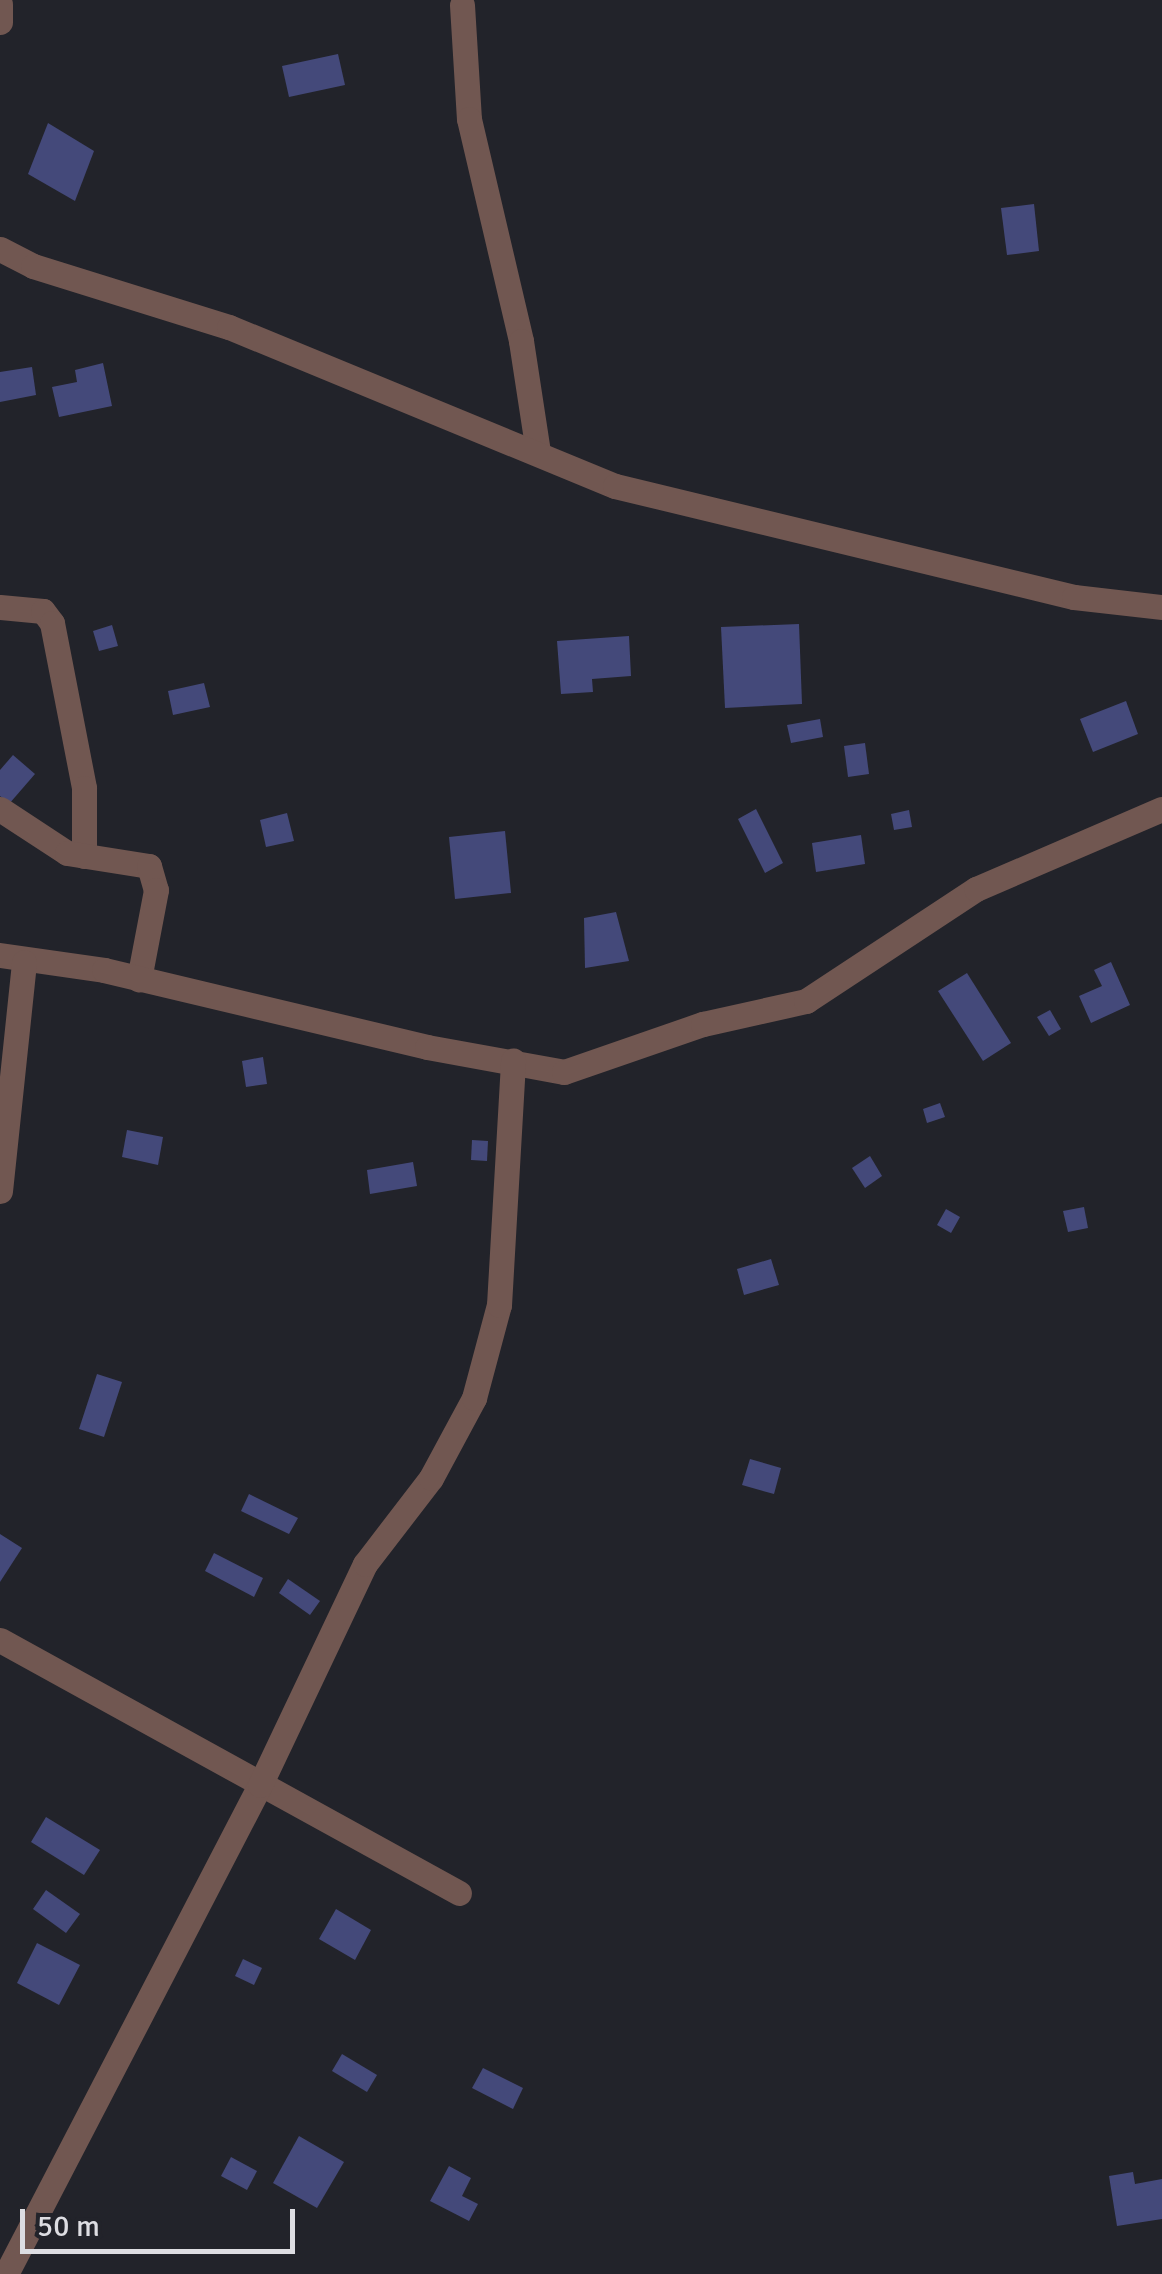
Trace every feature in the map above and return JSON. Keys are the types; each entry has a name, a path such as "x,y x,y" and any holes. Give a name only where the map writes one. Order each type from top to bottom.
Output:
{"street":[{"path":"0,4 0,22"},
{"path":"462,5 469,119 521,341 538,452"},
{"path":"0,249 33,266 229,327 615,486 1074,597 1162,606"},
{"path":"0,607 43,611 52,623 84,788 84,856"},
{"path":"0,809 67,853 149,866 155,875 139,979"},
{"path":"0,1191 12,959 139,979 427,1047 564,1072 703,1024 806,1002 976,889 1162,809"},
{"path":"6,2274 260,1784 364,1564 431,1478 474,1398 499,1305 513,1060"},
{"path":"0,1640 459,1893"}],"building":[{"path":"338,54 345,85 289,97 282,66"},
{"path":"48,123 94,151 75,201 28,174"},
{"path":"1034,204 1039,251 1007,255 1001,208"},
{"path":"103,363 112,406 59,417 52,387 77,382 75,370"},
{"path":"32,367 36,395 0,402 0,372"},
{"path":"799,624 802,704 725,708 721,627"},
{"path":"112,625 118,646 99,651 93,631"},
{"path":"629,636 631,676 592,679 593,692 561,694 557,641"},
{"path":"204,683 210,707 173,715 168,691"},
{"path":"1126,701 1138,734 1093,752 1080,719"},
{"path":"820,719 823,737 791,743 787,725"},
{"path":"865,743 869,774 848,777 844,746"},
{"path":"13,755 35,774 9,804 0,796 0,770"},
{"path":"756,809 783,863 765,873 738,819"},
{"path":"909,810 912,827 894,830 891,814"},
{"path":"287,813 294,841 266,847 260,820"},
{"path":"505,831 511,893 455,899 449,837"},
{"path":"861,835 865,864 816,872 812,843"},
{"path":"616,912 629,961 585,968 584,918"},
{"path":"1111,962 1130,1005 1091,1023 1079,996 1102,986 1094,970"},
{"path":"967,973 1011,1043 983,1061 938,991"},
{"path":"1050,1010 1061,1029 1049,1036 1037,1017"},
{"path":"263,1057 267,1084 246,1087 242,1061"},
{"path":"940,1103 945,1117 927,1123 923,1109"},
{"path":"127,1130 163,1137 158,1165 122,1157"},
{"path":"472,1140 488,1141 487,1161 471,1160"},
{"path":"870,1156 882,1176 865,1188 852,1168"},
{"path":"413,1162 417,1186 370,1194 367,1170"},
{"path":"1084,1207 1088,1228 1068,1232 1063,1211"},
{"path":"946,1209 960,1217 951,1233 937,1225"},
{"path":"771,1259 779,1285 744,1295 737,1269"},
{"path":"97,1374 122,1382 104,1437 79,1429"},
{"path":"750,1459 781,1468 774,1494 742,1485"},
{"path":"249,1494 298,1518 289,1534 241,1511"},
{"path":"0,1534 22,1548 0,1582"},
{"path":"214,1553 263,1578 254,1597 205,1571"},
{"path":"288,1579 320,1601 310,1615 279,1593"},
{"path":"46,1817 100,1850 84,1875 31,1842"},
{"path":"46,1890 80,1914 66,1933 33,1909"},
{"path":"336,1909 371,1930 355,1960 319,1939"},
{"path":"37,1943 80,1965 59,2005 17,1983"},
{"path":"243,1959 262,1968 254,1985 235,1976"},
{"path":"342,2054 377,2075 367,2092 332,2071"},
{"path":"483,2068 523,2088 513,2109 472,2088"},
{"path":"299,2136 344,2162 317,2208 273,2183"},
{"path":"231,2157 257,2171 247,2190 221,2176"},
{"path":"449,2166 471,2178 462,2196 478,2204 469,2221 430,2201"},
{"path":"1133,2172 1135,2184 1162,2179 1162,2219 1117,2226 1109,2176"}]}
